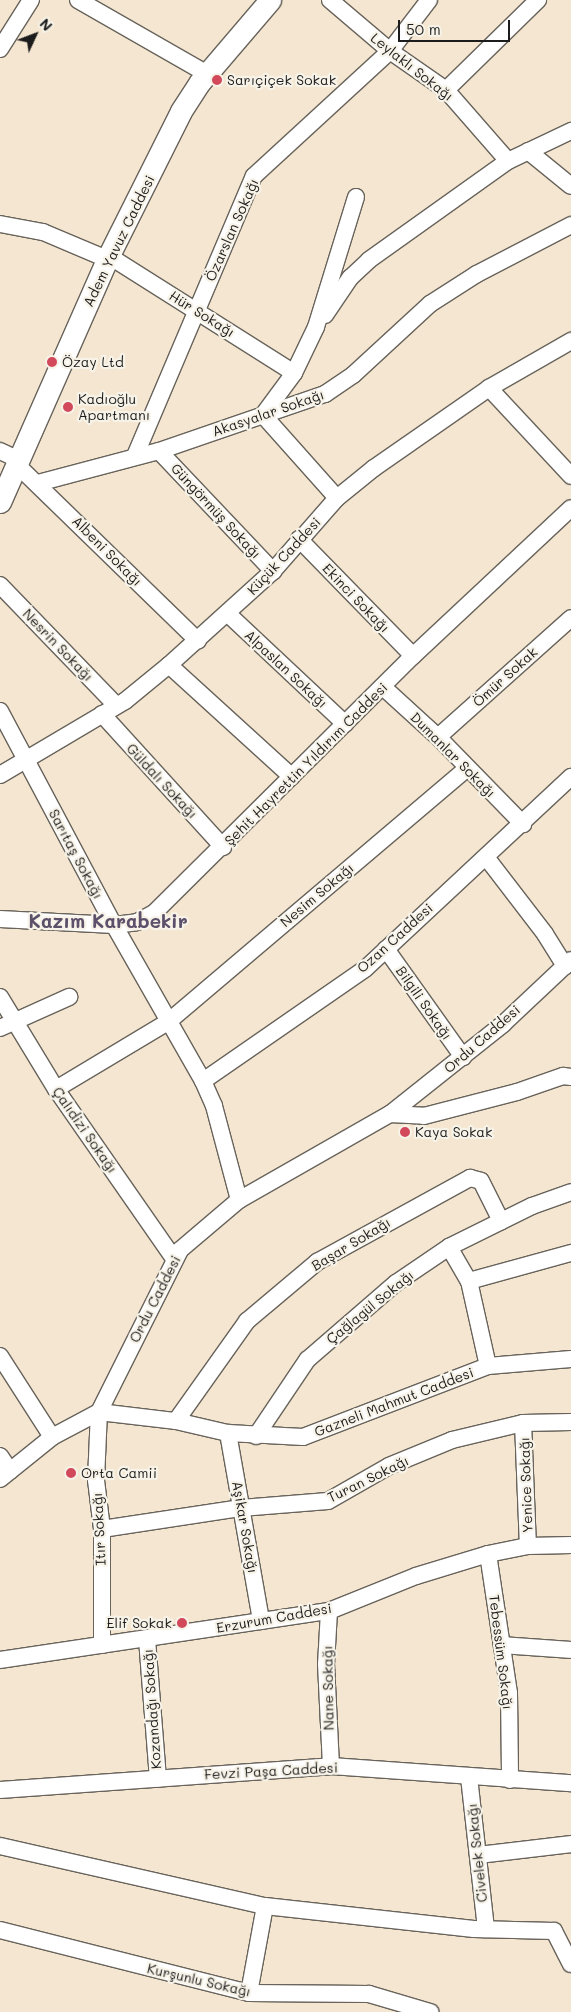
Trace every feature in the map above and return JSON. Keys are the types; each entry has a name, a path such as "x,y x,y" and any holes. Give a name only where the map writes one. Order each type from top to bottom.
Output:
{"main road":[{"name":"Adem Yavuz Caddesi","path":"0,502 11,458 108,257 182,111 207,74 270,0"}],"street":[{"path":"0,49 31,0"},
{"path":"78,0 207,74"},
{"name":"Leylaklı Sokağı","path":"330,0 390,51 446,90 508,161"},
{"name":"Özarslan Sokağı","path":"135,456 254,176 390,51 429,0"},
{"path":"446,90 538,0"},
{"path":"316,327 350,278 370,260 508,161 571,131"},
{"path":"528,151 571,186"},
{"path":"337,498 263,415 294,373 316,327 356,197"},
{"name":"Hür Sokağı","path":"0,224 43,232 108,257 294,373"},
{"name":"Akasyalar Sokağı","path":"38,483 159,451 325,394 353,375 430,304 477,274 571,225"},
{"name":"Küçük Caddesi","path":"0,775 116,705 169,665 198,641 273,571 337,498 374,468 489,388 571,341"},
{"path":"489,388 571,476"},
{"name":"Güngörmüş Sokağı","path":"159,451 273,571"},
{"name":"Albeni Sokağı","path":"11,458 198,641"},
{"name":"Şehit Hayrettin Yıldırım Caddesi","path":"0,919 114,925 137,922 154,913 223,847 382,687 571,508"},
{"name":"Ekinci Sokağı","path":"300,539 414,656"},
{"name":"Nesrin Sokağı","path":"0,585 116,705"},
{"name":"Alpaslan Sokağı","path":"227,614 345,724"},
{"name":"Ömür Sokak","path":"438,737 571,618"},
{"path":"169,665 292,777"},
{"name":"Dumanlar Sokağı","path":"382,687 438,737 523,824"},
{"name":"Sarıtaş Sokağı","path":"0,711 114,925 203,1081 214,1106 239,1200"},
{"name":"Güldalı Sokağı","path":"102,714 223,847"},
{"name":"Nesim Sokağı","path":"168,1022 467,768"},
{"name":"Ozan Caddesi","path":"203,1081 365,969 523,824 571,777"},
{"path":"486,857 568,963"},
{"name":"Bilgili Sokağı","path":"386,949 462,1057"},
{"name":"Ordu Caddesi","path":"99,1412 180,1250 239,1200 390,1114 462,1057 568,963"},
{"name":"Çalıdizi Sokağı","path":"0,997 56,1089 175,1260"},
{"path":"0,1028 69,997"},
{"path":"56,1089 168,1022"},
{"path":"390,1114 424,1116 518,1092 568,1075"},
{"name":"Başar Sokağı","path":"176,1421 248,1321 317,1262 470,1178 481,1181 501,1221"},
{"name":"Çağlagül Sokağı","path":"256,1436 307,1360 396,1283 449,1248 501,1221 571,1192"},
{"path":"449,1248 469,1281 488,1366"},
{"path":"469,1281 571,1253"},
{"path":"0,1356 52,1437"},
{"name":"Gazneli Mahmut Caddesi","path":"99,1412 176,1421 228,1433 256,1436 303,1437 488,1366 571,1359"},
{"path":"0,1456 5,1475 52,1437 99,1412"},
{"name":"Itır Sokağı","path":"99,1412 96,1480 102,1529 102,1645"},
{"name":"Turan Sokağı","path":"102,1529 241,1508 328,1500 389,1466 452,1440 523,1423 571,1422"},
{"name":"Yenice Sokağı","path":"523,1423 528,1546"},
{"name":"Aşikar Sokağı","path":"228,1433 261,1621"},
{"name":"Erzurum Caddesi","path":"0,1660 329,1611 416,1576 488,1554 528,1546 571,1545"},
{"name":"Tebessüm Sokağı","path":"488,1554 509,1693 510,1780"},
{"name":"Nane Sokağı","path":"329,1611 326,1664 331,1766"},
{"name":"Kozandağı Sokağı","path":"147,1639 158,1779"},
{"path":"502,1645 571,1650"},
{"name":"Fevzi Paşa Caddesi","path":"0,1790 331,1766 571,1783"},
{"name":"Civelek Sokağı","path":"469,1777 486,1929"},
{"path":"478,1855 571,1844"},
{"path":"0,1846 265,1906 486,1929 554,1931 571,1964"},
{"path":"249,1993 265,1906"},
{"name":"Kurşunlu Sokağı","path":"0,1930 249,1993 369,1994 430,2012"}],"place":[{"name":"Sarıçiçek Sokak","path":"217,80"},
{"name":"Özay Ltd","path":"52,362"},
{"name":"Kadıoğlu Apartmanı","path":"68,407"},
{"name":"Kaya Sokak","path":"405,1132"},
{"name":"Orta Camii","path":"71,1473"},
{"name":"Elif Sokak","path":"182,1623"}],"district":[{"name":"Kazım Karabekir","path":"108,921"}]}
